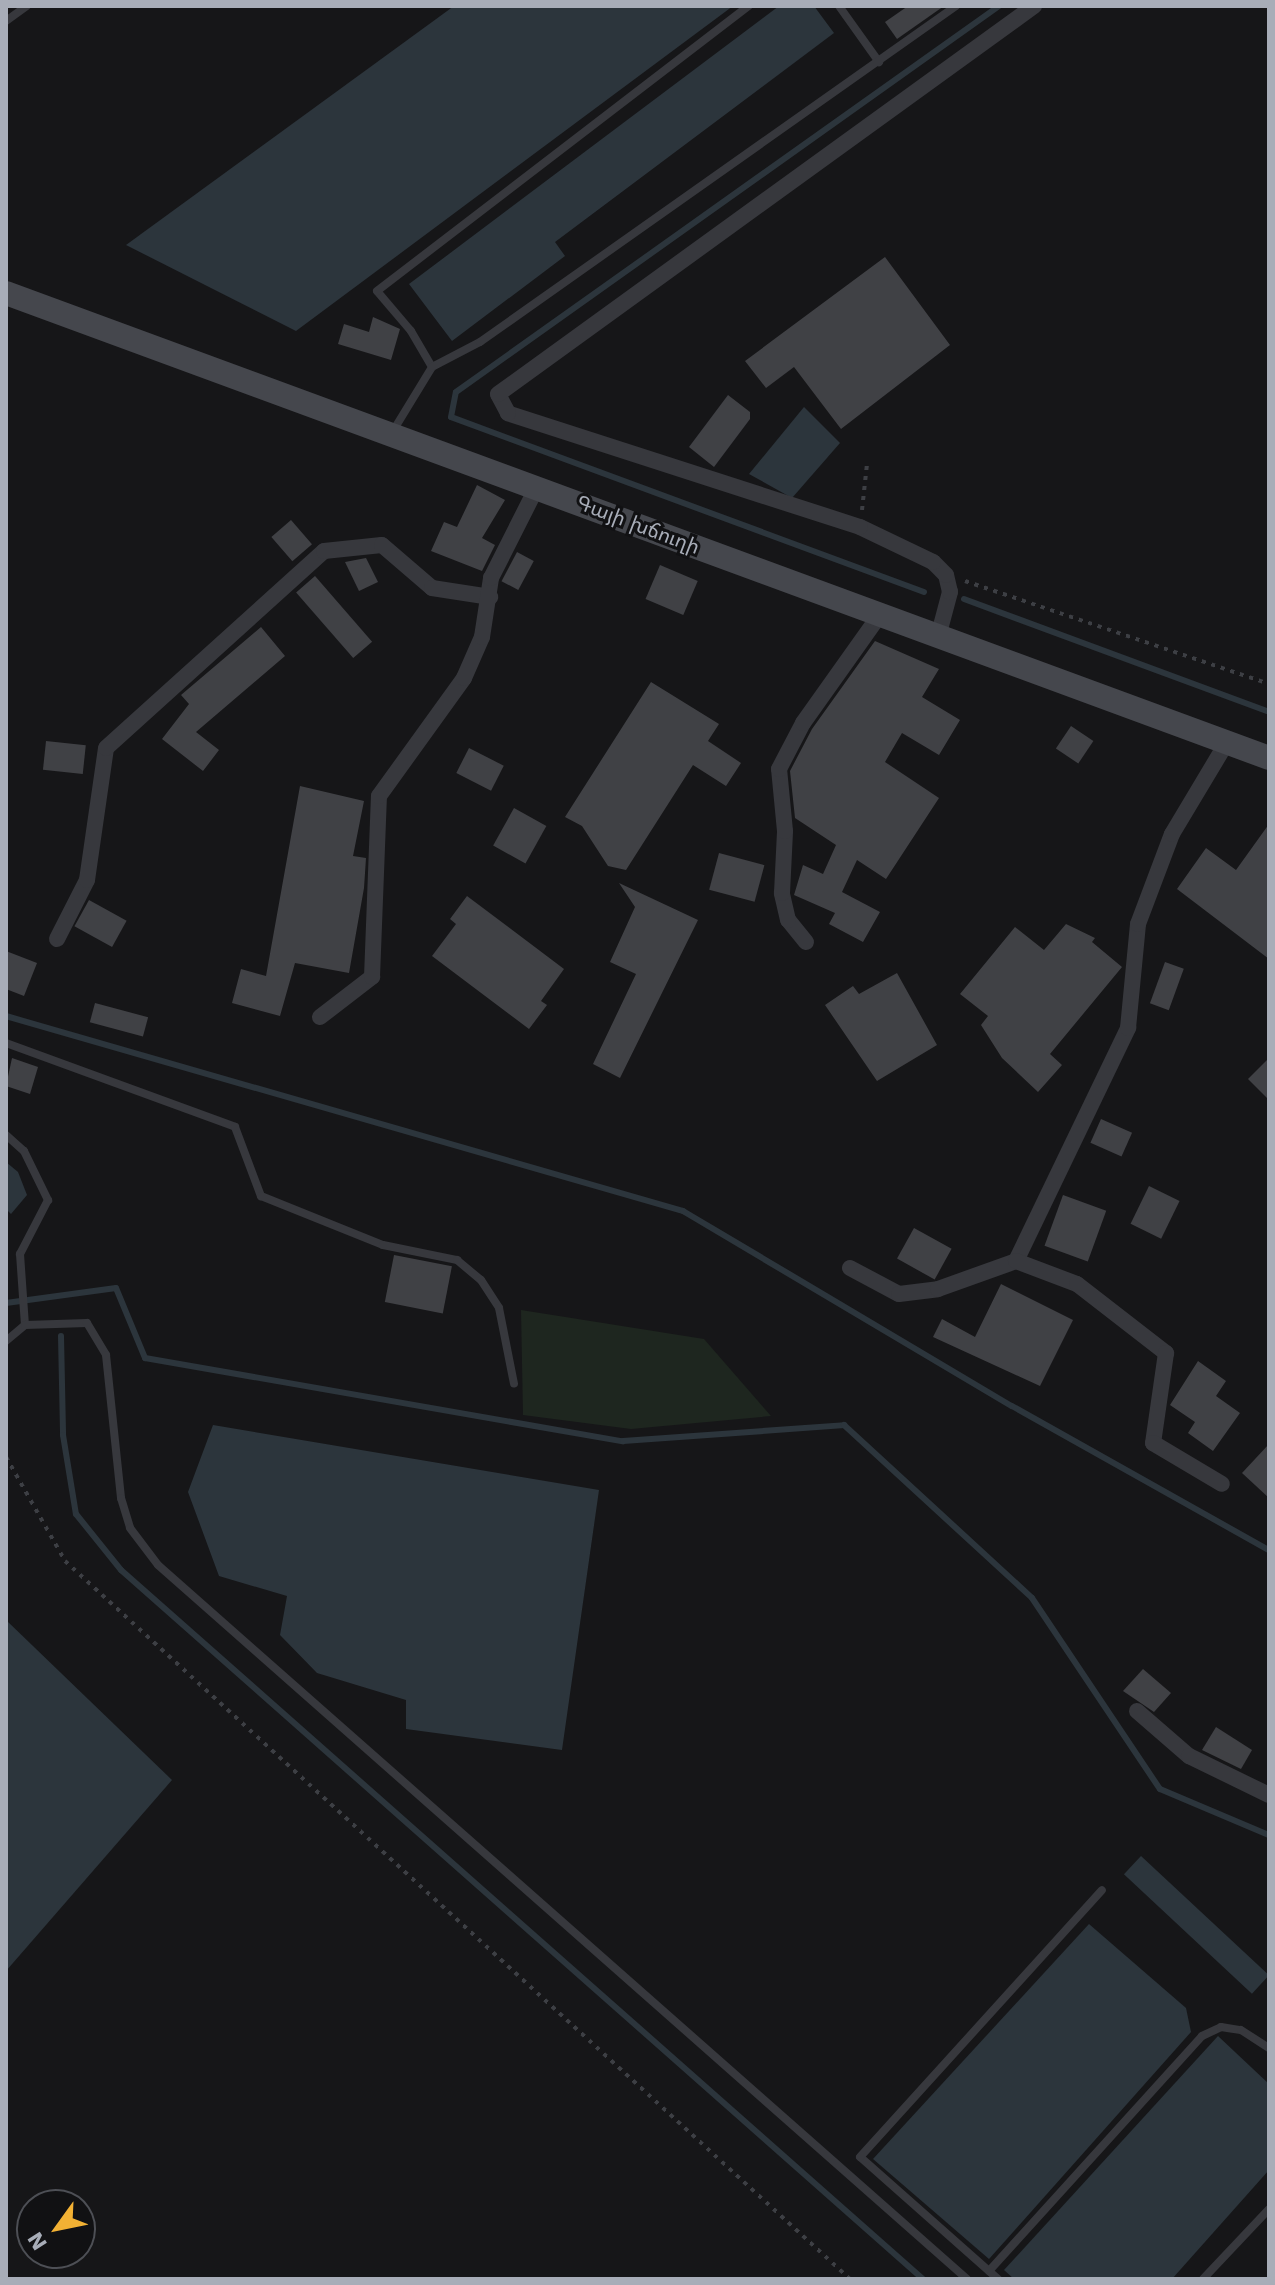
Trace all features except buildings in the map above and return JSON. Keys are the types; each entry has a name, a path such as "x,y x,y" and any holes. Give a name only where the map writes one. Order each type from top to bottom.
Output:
{"main road":[{"name":"Գայի խճուղի","path":"6,293 1269,758"}],"street":[{"path":"938,637 950,592 946,575 933,562 860,527 508,413 498,394 518,374 1034,6"},
{"path":"320,1017 372,977 379,796 464,678 482,637 491,578 537,487"},
{"path":"57,939 87,880 106,748 324,551 382,545 432,588 490,597"},
{"path":"806,942 788,920 782,893 785,831 779,769 803,723 879,616"},
{"path":"1016,1261 1128,1028 1138,924 1172,834 1227,742"},
{"path":"850,1268 899,1294 938,1289 1016,1261 1077,1284 1166,1353 1153,1443 1222,1484"},
{"path":"1137,1711 1189,1756 1269,1795"}],"lane":[{"path":"6,21 27,6"},
{"path":"432,367 411,331 377,291 749,6"},
{"path":"839,6 879,62"},
{"path":"390,436 432,367 480,342 956,6"},
{"path":"6,1043 235,1127 261,1196 383,1245 457,1260 481,1280 499,1308 514,1384"},
{"path":"6,1135 24,1151 48,1200 20,1254 25,1320 6,1341"},
{"path":"25,1320 87,1323 106,1355 121,1498 130,1528 158,1565 967,2279"},
{"path":"998,2279 860,2157 1102,1890"},
{"path":"989,2271 1202,2036 1221,2027 1241,2030 1269,2048"},
{"path":"1203,2279 1269,2209"}],"path":[{"path":"860,527 867,464"},
{"path":"946,575 1269,684"},
{"path":"6,1457 65,1561 850,2279"}],"shaded area":[{"path":"454,6 733,6 296,331 126,245"},
{"path":"779,6 814,6 834,33 555,242 565,256 452,341 409,284"},
{"path":"804,407 840,443 792,498 749,474"},
{"path":"6,1162 18,1172 27,1195 11,1214 6,1209"},
{"path":"521,1310 704,1339 771,1416 631,1429 523,1415"},
{"path":"213,1425 599,1490 562,1750 406,1729 406,1700 317,1673 280,1635 287,1596 219,1576 188,1492"},
{"path":"6,1620 172,1780 6,1971"},
{"path":"1141,1856 1269,1975 1252,1994 1124,1874"},
{"path":"1089,1924 1186,2008 1191,2032 989,2259 873,2159"},
{"path":"1218,2036 1269,2084 1269,2170 1172,2279 1014,2279 1004,2270"}],"waterway":[{"path":"924,592 451,417 456,392 999,6"},
{"path":"964,599 1269,712"},
{"path":"6,1016 683,1211 1012,1406 1269,1550"},
{"path":"6,1303 116,1288 145,1358 623,1441 844,1425 1032,1598 1160,1789 1269,1835"},
{"path":"61,1336 63,1435 76,1514 121,1570 923,2279"}]}
